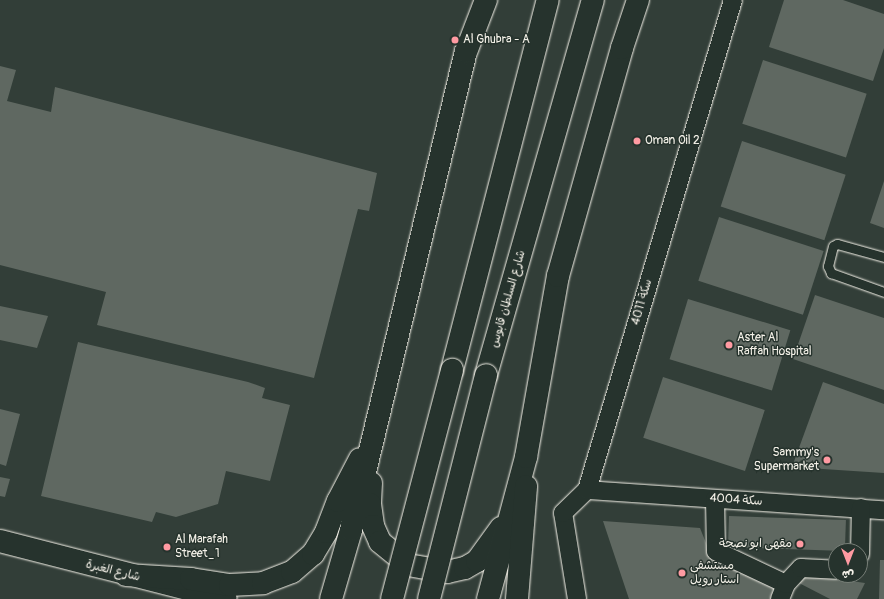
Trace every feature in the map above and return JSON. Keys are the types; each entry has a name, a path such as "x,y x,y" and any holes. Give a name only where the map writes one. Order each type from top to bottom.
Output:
{"main road":[{"path":"331,599 351,530 466,52 486,0"},
{"path":"392,599 548,0"},
{"name":"شارع السلطان قابوس","path":"429,599 486,375 593,0"},
{"path":"488,599 526,457 558,276 620,55 638,0"},
{"path":"374,434 370,504 373,526 380,542 408,565 447,572 466,568 477,561 490,545 509,516"},
{"path":"126,575 191,579 230,586 263,583 292,572 313,554 326,532 350,477 374,434"},
{"path":"517,599 526,506 526,457"},
{"name":"شارع الغبرة","path":"0,541 126,575 226,599"}],"street":[{"name":"سكة 4011","path":"577,599 563,513 587,490 733,0"},
{"name":"سكة 4004","path":"587,490 884,510"},
{"path":"714,499 716,551 783,595 801,568 828,570"},
{"path":"860,543 861,508"}],"lane":[{"path":"884,257 837,244 833,246 828,266 831,273 884,292"}],"building":[{"path":"784,0 843,0 884,14 884,48 873,81 769,47"},
{"path":"763,60 867,94 846,157 742,124"},
{"path":"0,66 16,70 7,101 51,112 55,87 377,173 369,211 358,209 314,378 97,325 106,292 0,265"},
{"path":"742,141 846,175 824,240 721,207"},
{"path":"884,181 884,228 870,223"},
{"path":"719,217 824,251 803,315 698,281"},
{"path":"815,295 884,318 884,390 793,359"},
{"name":"Aster Al Raffah Hospital","path":"688,299 790,330 772,391 670,359"},
{"path":"0,306 48,316 37,348 0,340"},
{"path":"78,342 248,382 265,388 262,398 290,405 270,481 226,471 218,504 176,517 156,512 152,522 41,496"},
{"path":"663,377 765,410 745,471 643,438"},
{"path":"823,382 884,404 884,473 792,467"},
{"path":"0,409 20,414 6,466 0,464"},
{"path":"0,477 10,479 5,497 0,496"},
{"path":"729,516 846,520 845,543 828,543 828,550 728,547"},
{"name":"مستشفى استار رويل","path":"603,521 700,528 712,558 777,587 771,599 629,599"},
{"path":"880,560 884,560 884,599 879,599"},
{"path":"804,574 828,578 828,583 865,583 857,599 830,599 799,583"}],"place":[{"name":"Al Ghubra - A","path":"455,40"},
{"name":"Oman Oil 2","path":"637,141"},
{"name":"Aster Al Raffah Hospital","path":"729,345"},
{"name":"Sammy's Supermarket","path":"827,460"},
{"name":"مقهى ابو نصحة","path":"800,544"},
{"name":"Al Marafah Street_1","path":"167,547"},
{"name":"مستشفى استار رويل","path":"682,573"}]}
